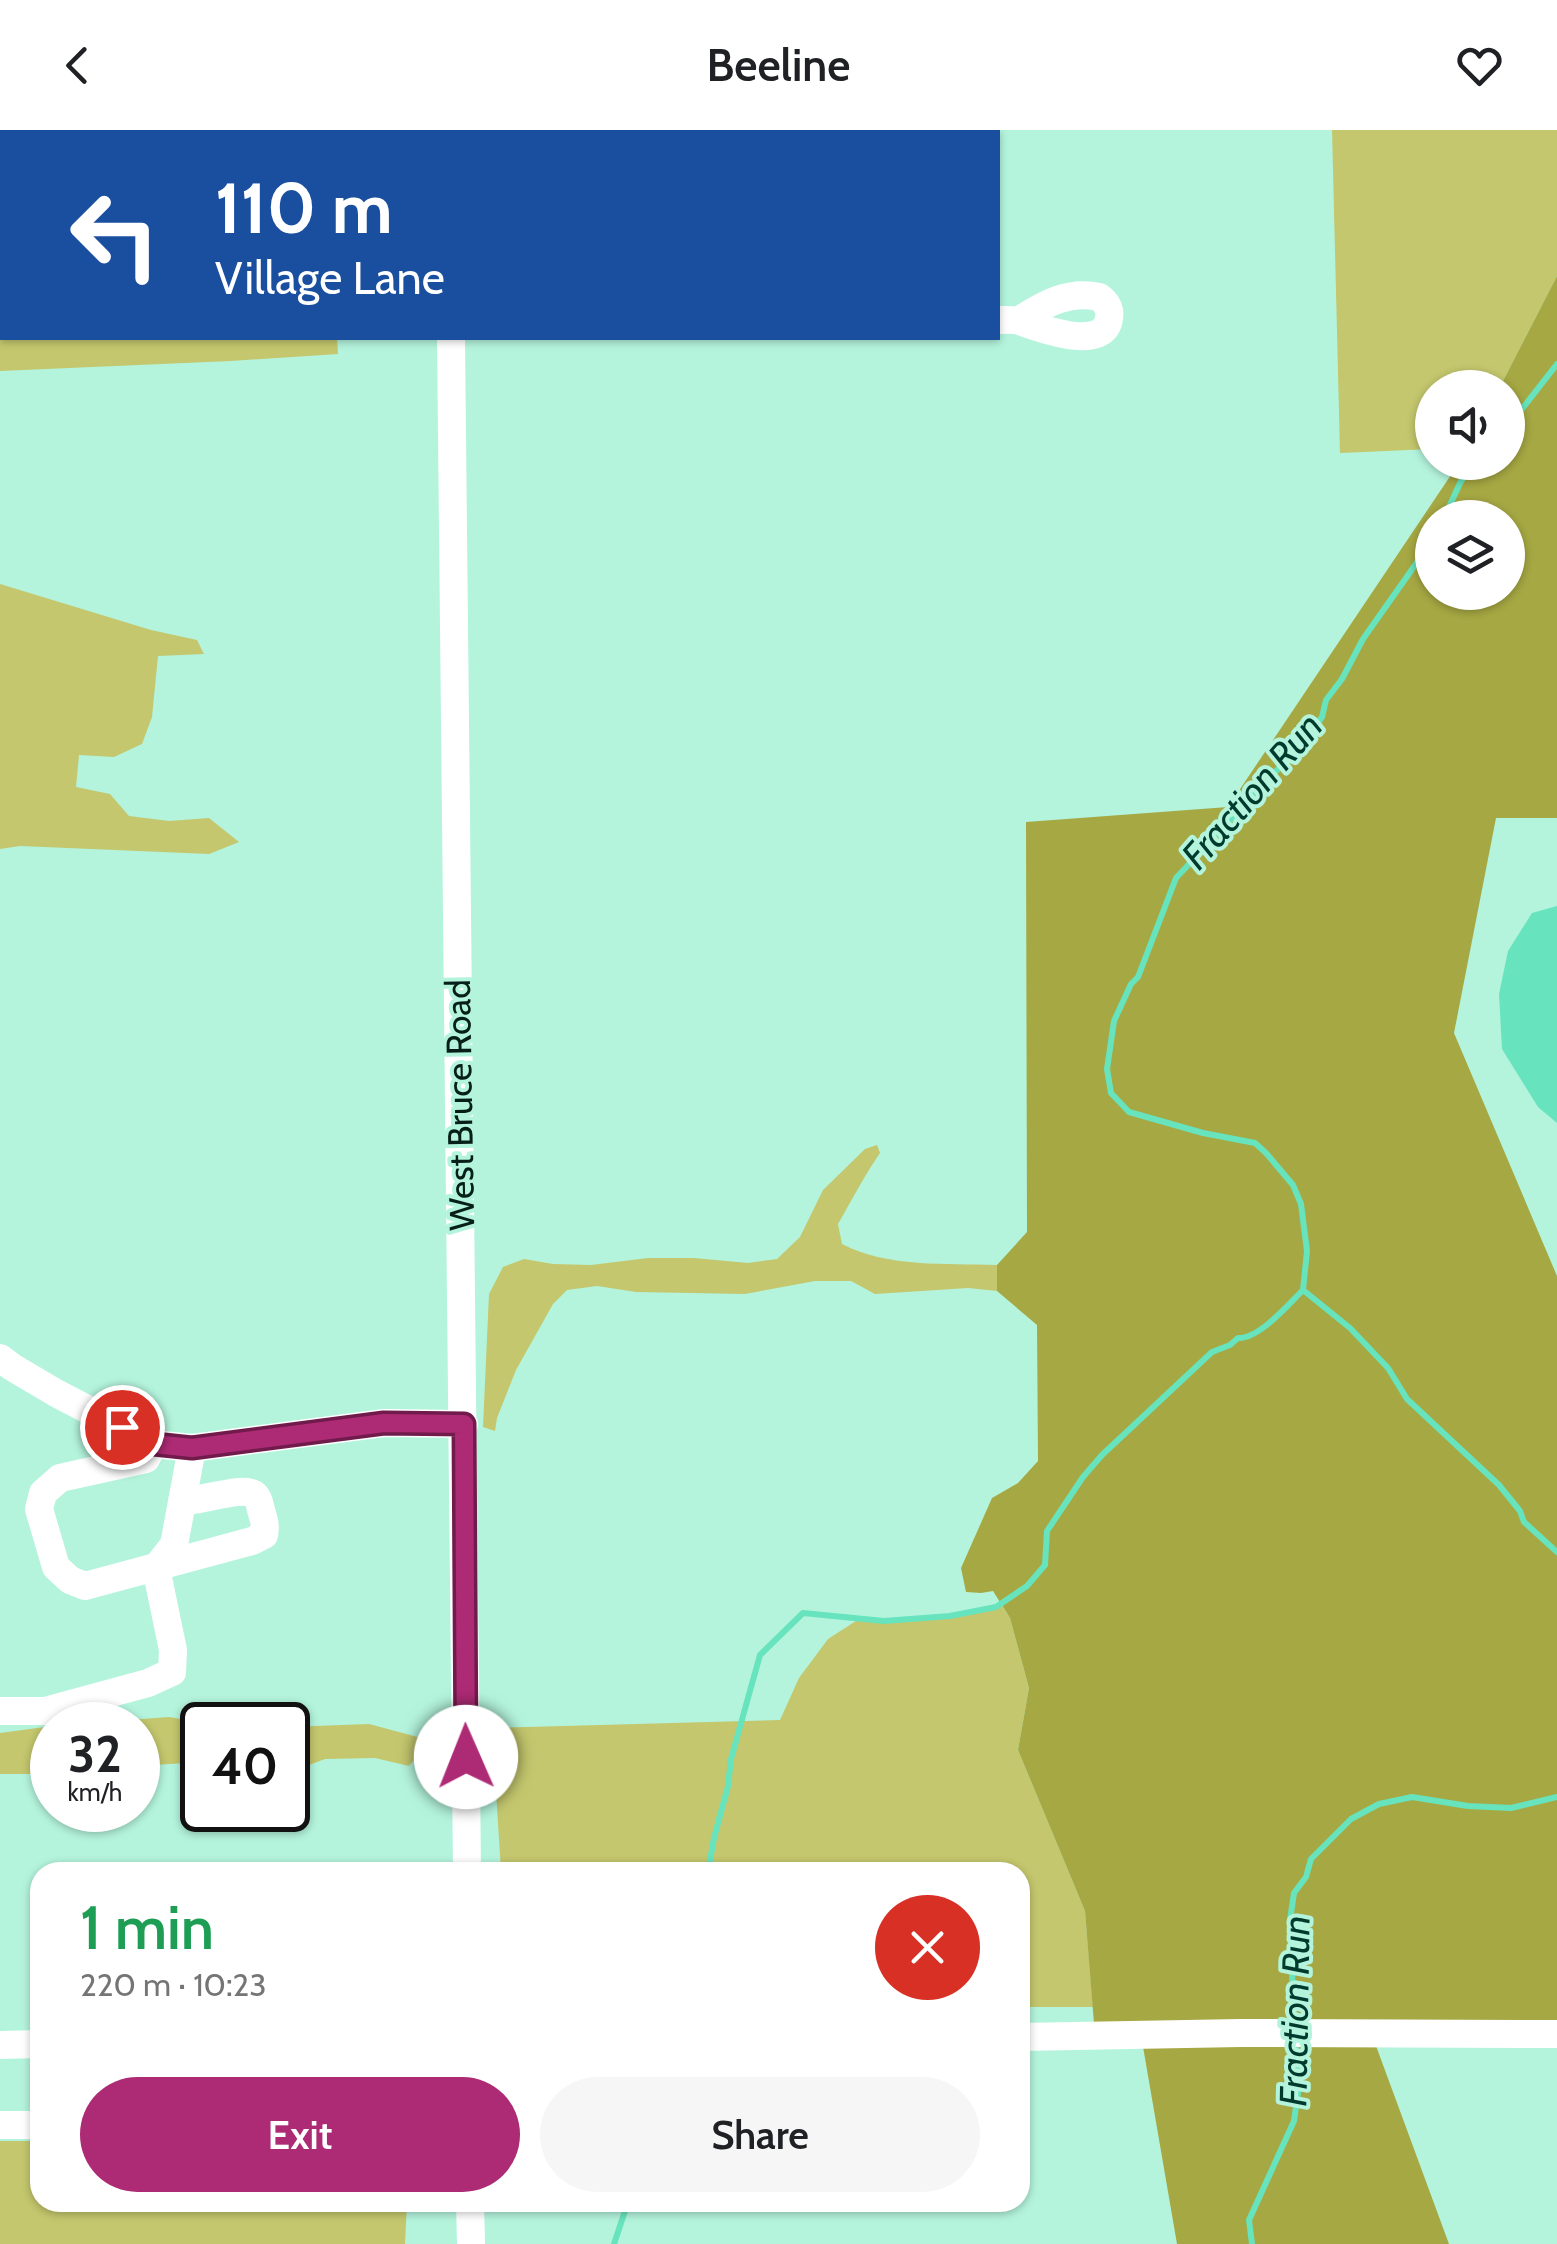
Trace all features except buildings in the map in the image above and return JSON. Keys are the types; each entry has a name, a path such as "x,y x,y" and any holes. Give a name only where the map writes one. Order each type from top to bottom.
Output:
{"street":[{"name":"West Bruce Road","path":"450,340 467,1862"},
{"path":"0,1358 56,1393 154,1444 192,1448 384,1423 464,1424"},
{"path":"154,1444 146,1459 60,1478 42,1492 39,1509 56,1566 70,1580 85,1586 252,1542 264,1535 266,1527 258,1497 252,1492 182,1502"},
{"path":"0,1711 45,1711 148,1683 172,1672 172,1650 156,1568 174,1545 192,1448"},
{"path":"1030,2037 1557,2034"},
{"path":"0,2044 30,2044"},
{"path":"0,2125 30,2125"},
{"path":"470,2212 471,2244"}],"shaded area":[{"path":"1332,130 1557,130 1557,276 1509,370 1415,370 1415,450 1340,453"},
{"path":"1557,276 1557,818 1496,818 1454,1033 1557,1276 1557,2033 1372,2035 1449,2244 1177,2244 1141,2035 1095,2036 1085,1911 1018,1750 1029,1688 1010,1618 993,1591 966,1592 961,1568 992,1498 1018,1483 1038,1461 1037,1325 997,1291 997,1265 1027,1232 1026,822 1228,807 1415,529 1415,610 1525,610 1525,500 1434,500 1448,480 1525,480 1525,370 1509,370"},
{"path":"0,340 337,340 338,354 0,371"},
{"path":"0,584 197,640 204,654 158,656 152,717 142,744 114,757 79,755 76,787 110,794 129,816 169,821 209,818 239,842 209,854 20,846 0,849"},
{"path":"1557,906 1557,1123 1538,1107 1502,1049 1499,994 1508,951 1532,913"},
{"path":"877,1145 880,1153 838,1224 842,1244 898,1261 997,1265 997,1291 968,1288 875,1294 851,1281 815,1281 745,1294 636,1292 597,1286 567,1290 553,1304 516,1370 495,1431 483,1427 489,1294 503,1267 524,1259 591,1265 648,1258 748,1263 777,1259 800,1237 823,1190 865,1149"},
{"path":"1000,1603 1010,1618 1029,1688 1018,1750 1085,1911 1093,2007 1030,2007 1030,1862 500,1862 492,1728 780,1720 799,1678 828,1639 859,1619 950,1616"},
{"path":"160,1718 180,1719 180,1763 160,1765"},
{"path":"369,1724 425,1739 426,1746 409,1766 375,1758 325,1759 310,1765 310,1726"},
{"path":"30,1729 30,1774 0,1774 0,1733"},
{"path":"0,2141 30,2141 30,2212 407,2212 405,2244 0,2244"}],"waterway":[{"name":"Fraction Run","path":"1525,405 1557,364"},
{"name":"Fraction Run","path":"1452,500 1462,480"},
{"name":"Fraction Run","path":"1303,1290 1307,1251 1301,1204 1293,1185 1255,1143 1129,1112 1111,1093 1107,1069 1114,1021 1138,977 1176,878 1310,735 1363,639 1415,565"},
{"name":"Fraction Run","path":"1303,1290 1350,1328 1388,1368 1407,1399 1499,1485 1524,1522 1557,1552"},
{"path":"710,1862 731,1759 760,1655 803,1613 884,1621 950,1616 996,1607 1027,1586 1045,1565 1047,1531 1102,1455 1212,1352 1264,1327 1303,1290"},
{"name":"Fraction Run","path":"1294,2023 1290,1920 1294,1893 1306,1877 1311,1859 1351,1819 1379,1804 1412,1797 1511,1808 1557,1797"},
{"name":"Fraction Run","path":"1252,2244 1249,2220 1294,2121 1299,2086 1295,2041"},
{"path":"614,2244 625,2212"}],"route":[{"path":"122,1427 154,1444 192,1448 384,1423 464,1424 466,1757"}]}
